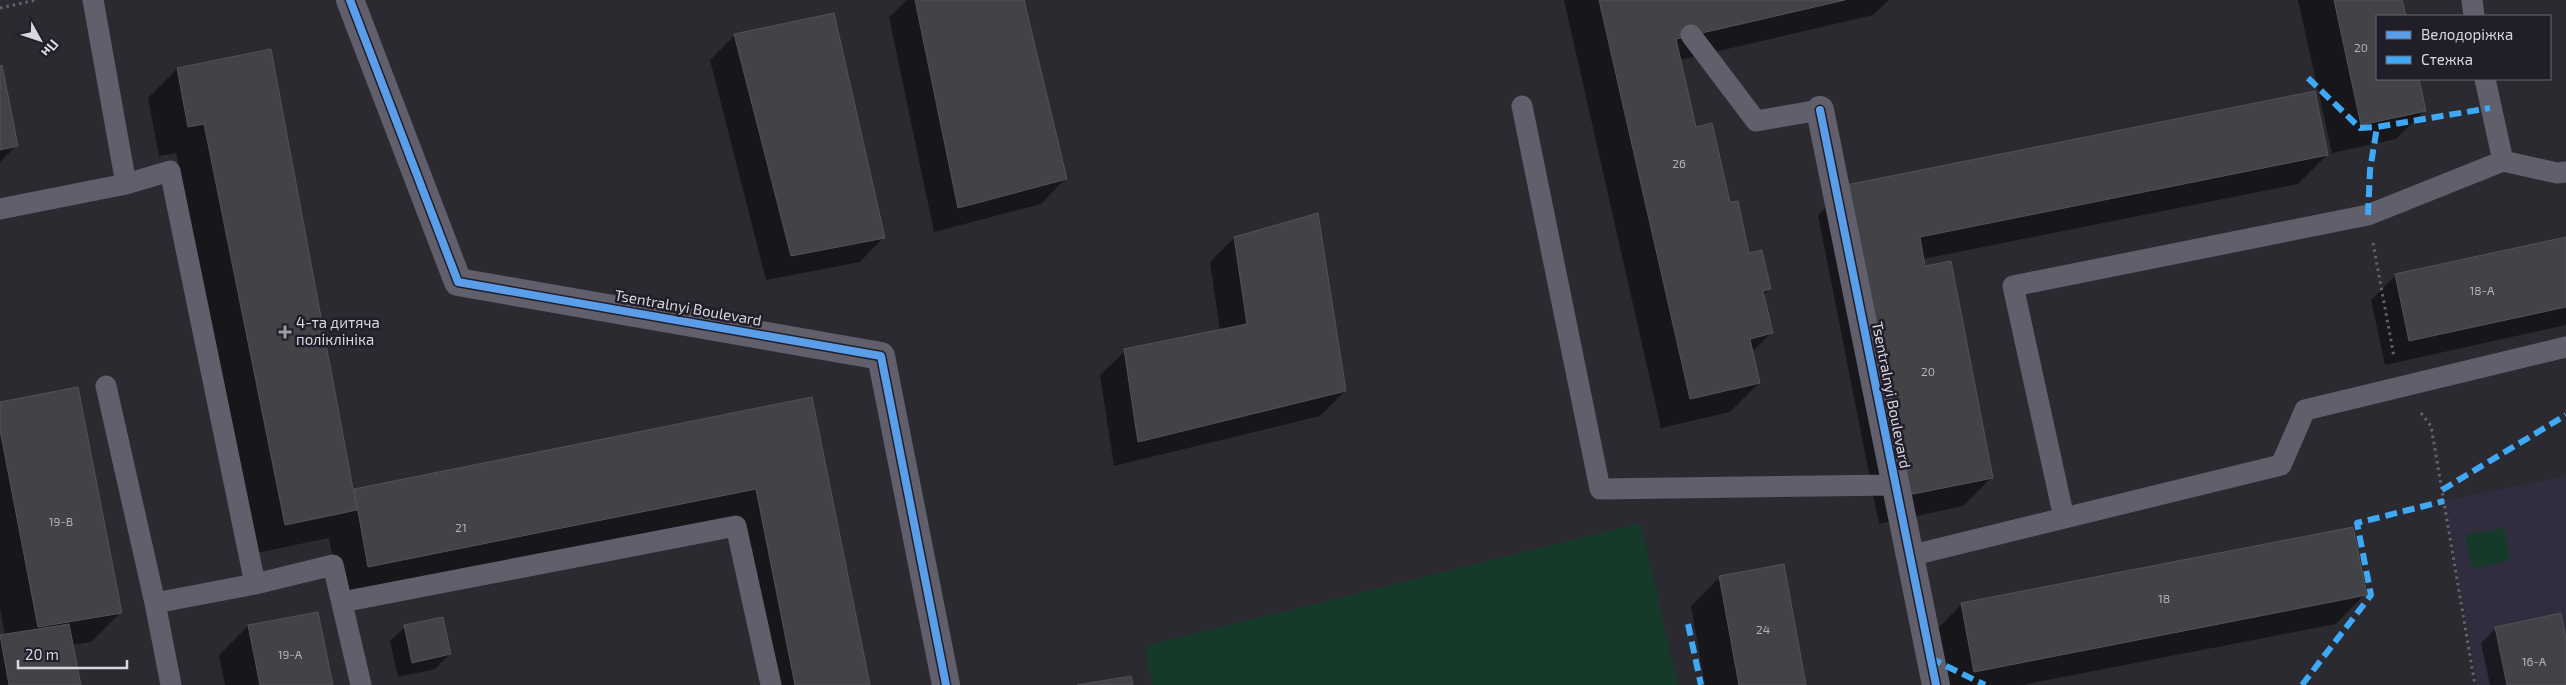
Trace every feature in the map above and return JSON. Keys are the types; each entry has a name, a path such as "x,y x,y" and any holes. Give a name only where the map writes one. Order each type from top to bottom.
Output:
{"street":[{"name":"Tsentralnyi Boulevard","path":"350,0 458,282 881,356 946,685"},
{"name":"Tsentralnyi Boulevard","path":"1820,110 1936,685"}],"lane":[{"path":"92,0 126,184"},
{"path":"2472,0 2474,15"},
{"path":"1691,36 1756,121 1820,110"},
{"path":"2485,80 2503,161"},
{"path":"1522,106 1600,489 1895,484"},
{"path":"2064,518 2012,286 2368,215 2503,161 2557,174 2566,172"},
{"path":"0,209 126,184 170,172 255,584"},
{"path":"1909,556 2281,465 2305,410 2566,347"},
{"path":"106,386 171,685"},
{"path":"342,602 736,526 770,685"},
{"path":"154,604 255,584 333,565 361,685"}],"path":[{"path":"0,8 36,0"},
{"path":"2372,237 2399,386 2431,426 2475,685"}],"shaded area":[{"path":"2566,476 2566,685 2478,685 2444,501"}],"green space":[{"path":"1640,523 1678,685 1152,685 1145,646"},
{"path":"2504,528 2510,560 2472,569 2465,535"}],"building":[{"path":"915,0 1024,0 1067,179 958,208"},
{"path":"1599,0 1845,0 1676,39 1696,127 1712,123 1730,202 1738,201 1749,253 1762,250 1771,289 1763,291 1773,333 1750,339 1760,383 1690,399"},
{"path":"2334,0 2402,0 2406,15 2376,15 2376,80 2419,80 2426,111 2361,125"},
{"path":"834,13 885,238 791,256 734,34"},
{"path":"271,49 357,510 285,525 204,124 188,127 177,68"},
{"path":"2,65 18,146 0,150 0,66"},
{"path":"2315,91 2328,155 1920,237 1925,266 1951,261 1993,478 1908,495 1846,185"},
{"path":"1318,213 1346,391 1138,442 1124,349 1247,324 1234,237"},
{"path":"2566,237 2566,307 2409,341 2395,274"},
{"path":"78,387 122,613 38,627 0,430 0,402"},
{"path":"812,397 870,685 795,685 756,489 368,567 354,489"},
{"path":"2353,527 2367,595 1974,672 1961,603"},
{"path":"1784,564 1806,685 1739,685 1719,576"},
{"path":"318,612 333,685 260,685 248,625"},
{"path":"2561,613 2566,639 2566,685 2507,685 2495,627"},
{"path":"443,617 451,654 412,663 404,625"},
{"path":"69,624 81,685 9,685 0,635"},
{"path":"1131,676 1133,685 1077,685"}],"marked path":[{"path":"2308,78 2360,128 2377,127"},
{"path":"2368,215 2370,170 2377,127 2490,108"},
{"path":"2442,490 2566,415"},
{"path":"2302,685 2371,595 2357,523 2444,501"},
{"path":"1688,624 1701,685"},
{"path":"1930,658 1985,685"}],"cycle path":[{"path":"350,0 458,282 881,356 946,685"},
{"path":"1820,110 1936,685"}],"place":[{"name":"4-та дитяча поліклініка","path":"285,332"}]}
